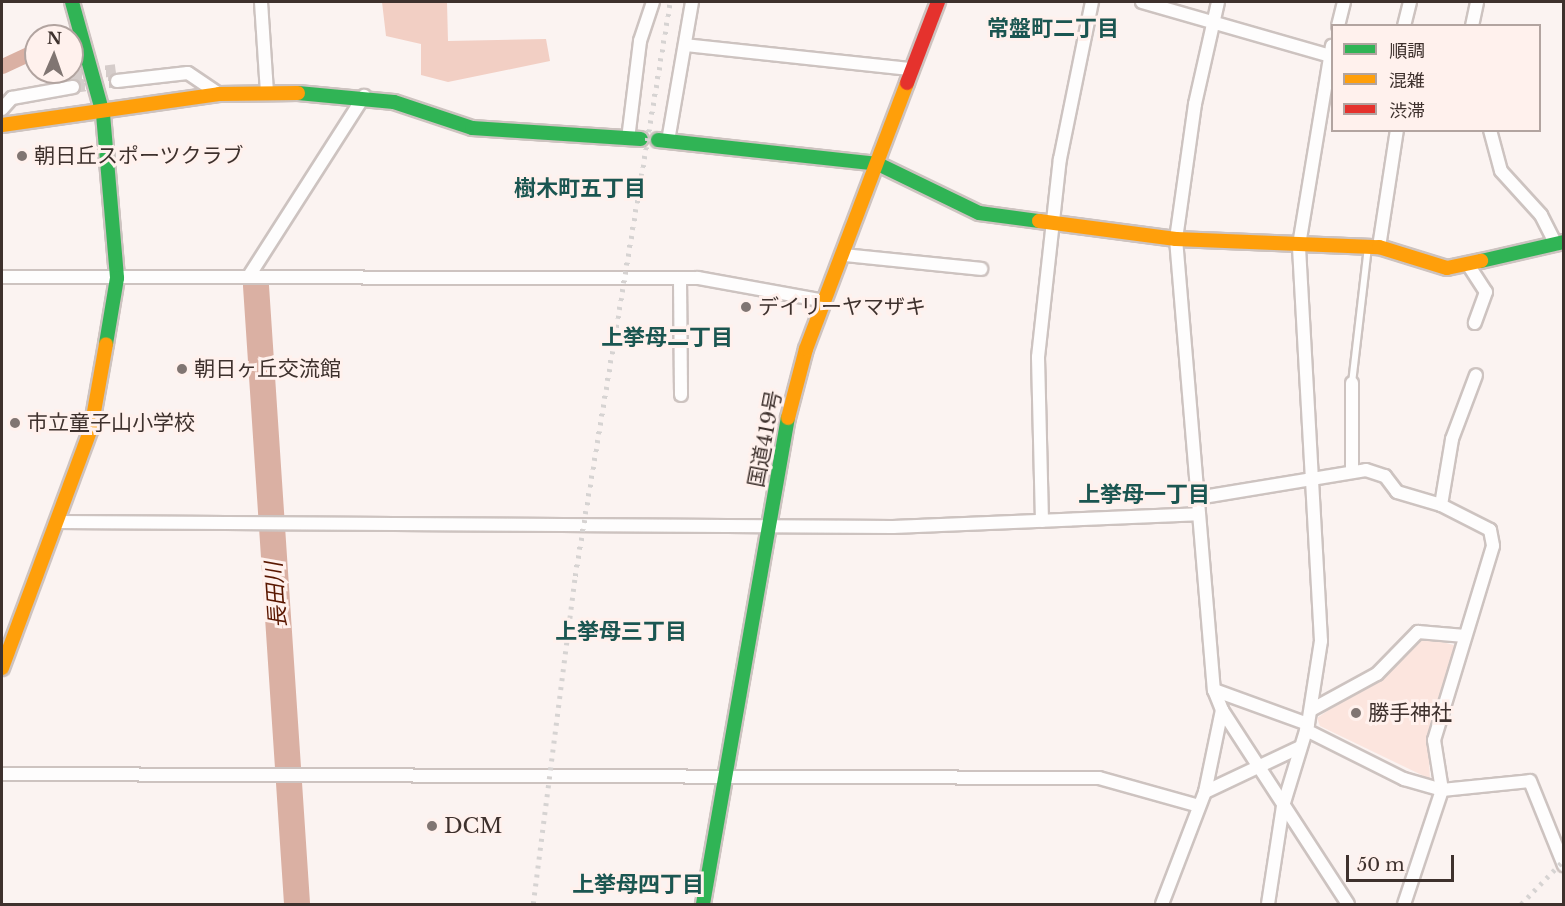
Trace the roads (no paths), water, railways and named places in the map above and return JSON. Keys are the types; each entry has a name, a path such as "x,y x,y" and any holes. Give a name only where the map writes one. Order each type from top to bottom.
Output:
{"main road":[{"path":"2,668 7,640 58,522 91,429 117,278 103,114 72,2"},
{"name":"国道419号","path":"703,904 728,773 790,408 824,301 844,255 911,69 938,2"},
{"path":"2,125 103,114 219,94 267,93 364,96 472,128 634,139"},
{"path":"663,141 878,164 979,213 1052,219 1176,239 1373,246 1433,267 1469,267 1560,243"}],"street":[{"path":"261,2 267,93"},
{"path":"634,139 640,41 653,2"},
{"path":"663,141 685,45 692,2"},
{"path":"1042,521 1038,357 1052,219 1092,2"},
{"path":"1142,2 1331,55 1299,245 1312,480 1322,593 1311,710 1283,806 1268,904"},
{"path":"1218,2 1212,23 1176,239 1214,690 1222,710 1348,904"},
{"path":"1338,24 1344,2"},
{"path":"1404,24 1410,2"},
{"path":"1472,24 1477,2"},
{"path":"685,45 911,69"},
{"path":"117,81 188,74 219,94"},
{"path":"2,109 12,98 73,87"},
{"path":"249,276 364,96"},
{"path":"1373,246 1397,132"},
{"path":"1491,132 1502,171 1541,216 1560,243"},
{"path":"844,255 981,269"},
{"path":"1469,267 1486,292 1475,323"},
{"path":"2,277 680,278 824,301"},
{"path":"680,278 681,395"},
{"path":"1441,505 1452,439 1476,375"},
{"path":"1352,383 1352,470"},
{"path":"1197,498 1312,480 1352,470 1378,473 1397,492 1441,505 1486,526 1493,541 1434,740 1442,790 1404,904"},
{"path":"58,522 986,527 1042,521 1198,514"},
{"path":"1311,710 1377,674 1418,632 1465,636"},
{"path":"1214,690 1307,727 1404,778 1442,790 1530,781 1563,866"},
{"path":"1162,904 1205,792 1222,710"},
{"path":"1205,792 1300,747"},
{"path":"2,774 728,773 1099,778 1199,806"}],"lane":[{"path":"1352,383 1373,246"}],"waterway":[{"path":"2,66 24,56"},
{"name":"長田川","path":"256,286 297,904"}],"tunnel":[{"path":"84,74 116,70"},
{"path":"73,87 117,81"}],"railway":[{"path":"533,904 575,576 670,2"},
{"path":"1521,904 1564,860"}],"place":[{"name":"朝日丘スポーツクラブ","path":"22,156"},
{"name":"デイリーヤマザキ","path":"746,307"},
{"name":"朝日ヶ丘交流館","path":"182,369"},
{"name":"市立童子山小学校","path":"15,423"},
{"name":"勝手神社","path":"1356,713"},
{"name":"DCM","path":"432,826"}],"district":[{"name":"常盤町二丁目","path":"1053,29"},
{"name":"樹木町五丁目","path":"580,189"},
{"name":"上挙母二丁目","path":"667,338"},
{"name":"上挙母一丁目","path":"1144,495"},
{"name":"上挙母三丁目","path":"621,632"},
{"name":"上挙母四丁目","path":"638,885"}]}
